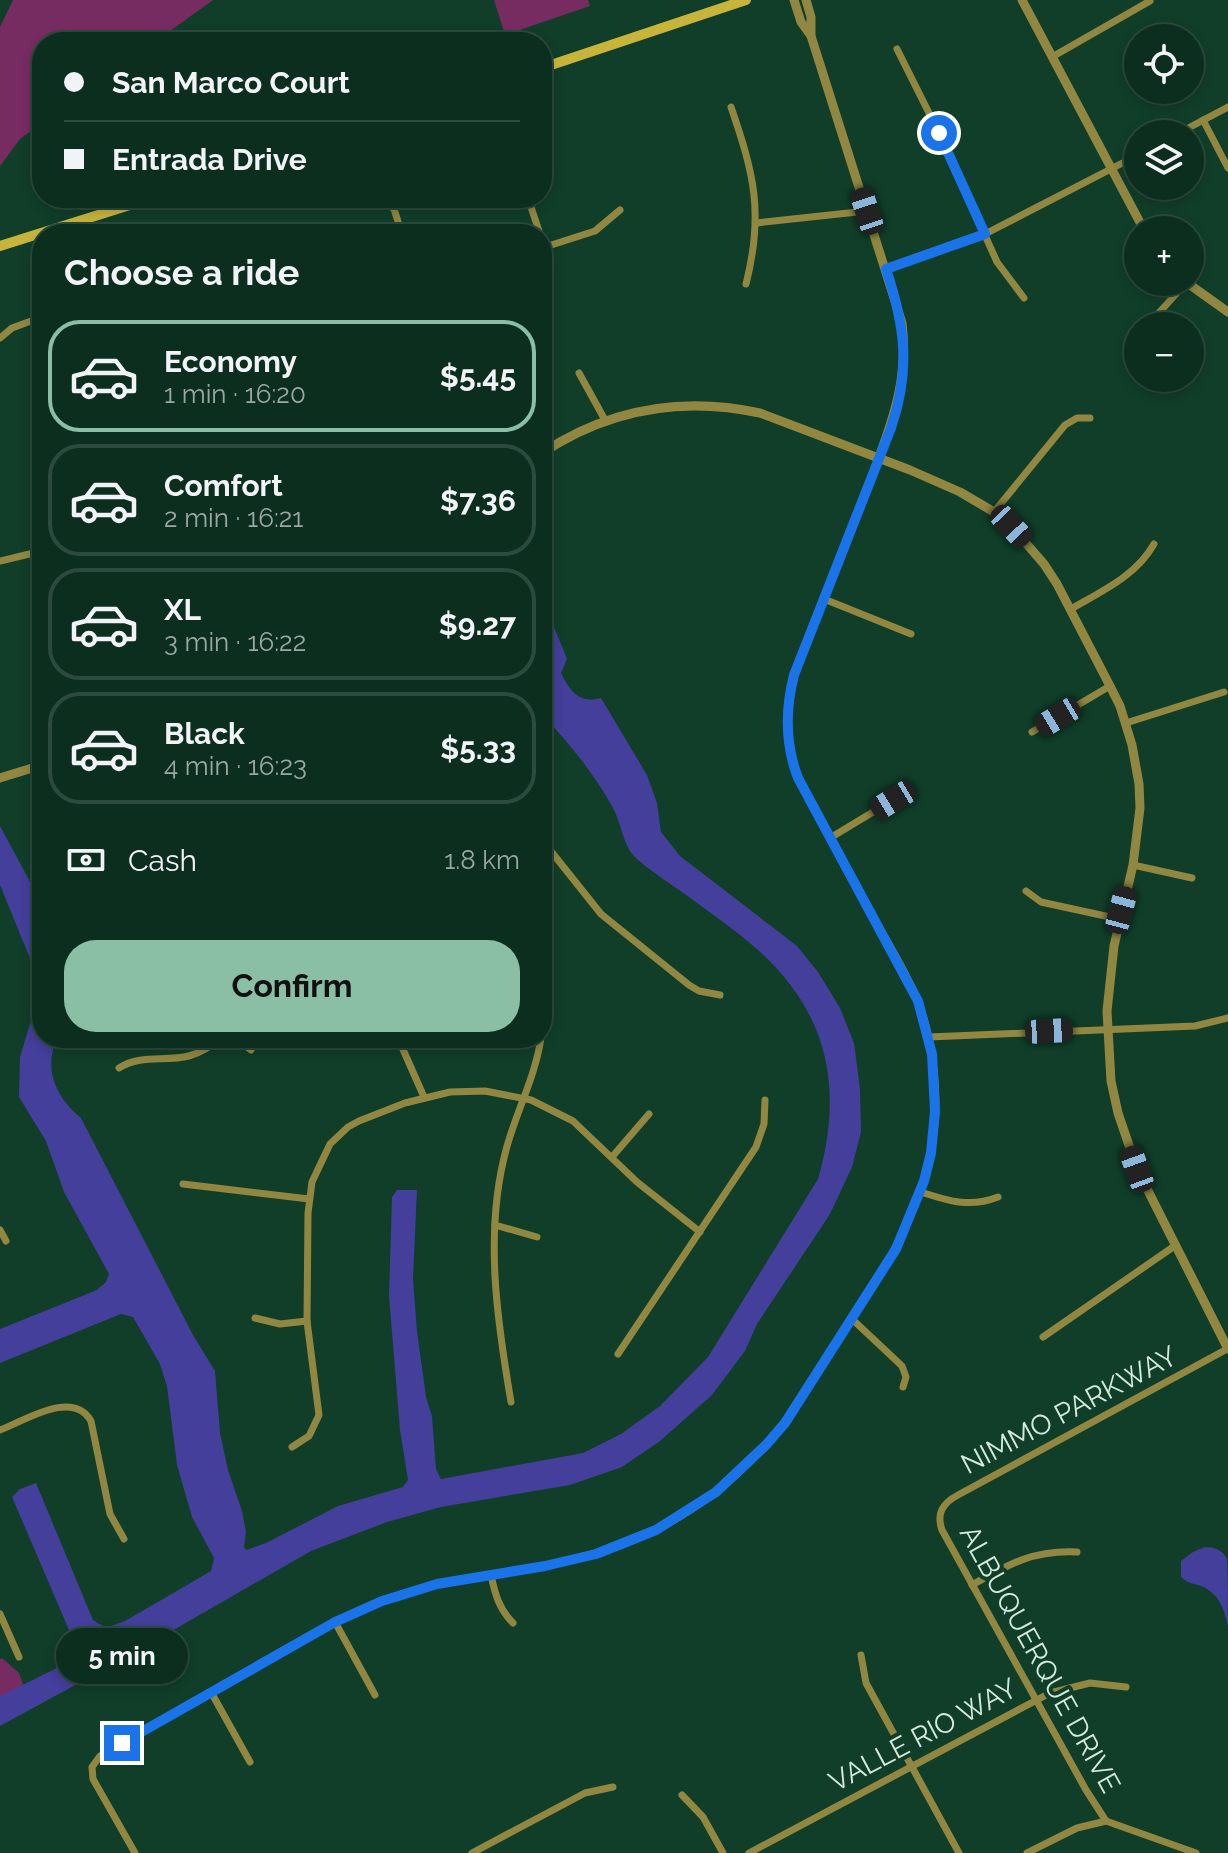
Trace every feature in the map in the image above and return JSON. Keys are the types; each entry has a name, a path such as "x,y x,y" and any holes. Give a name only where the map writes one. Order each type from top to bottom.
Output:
{"main road":[{"path":"552,65 746,0"},
{"path":"89,224 128,208"},
{"path":"0,246 32,239"}],"street":[{"path":"794,0 801,22 811,36"},
{"path":"135,1853 92,1773 95,1760 100,1756 335,1622 409,1591 545,1566 609,1550 656,1530 700,1504 735,1476 785,1423 896,1249 921,1192 934,1134 934,1083 929,1037 909,980 798,778 787,730 794,675 896,412 905,357 899,308 811,36 811,17 806,0"},
{"path":"1022,0 1137,216"},
{"path":"1052,57 1150,1"},
{"path":"897,49 1002,270 1024,298"},
{"path":"731,107 750,160 756,223 746,284"},
{"path":"1203,120 1228,107"},
{"path":"1204,122 1228,168"},
{"path":"886,269 985,234 1124,163"},
{"path":"552,240 595,231 620,210"},
{"path":"756,223 867,211"},
{"path":"1204,295 1228,312"},
{"path":"1160,312 1174,296"},
{"path":"0,338 12,328 32,321"},
{"path":"579,373 605,420"},
{"path":"552,448 605,420 667,406 695,404 734,407 785,420 960,492 1011,526 1044,564 1071,609 1126,723 1139,784 1138,837 1119,919 1107,1029 1111,1081 1127,1141 1146,1191 1228,1349"},
{"path":"994,512 1065,425 1077,418 1090,418"},
{"path":"1071,609 1130,573 1140,565 1154,544"},
{"path":"0,561 32,554"},
{"path":"824,599 911,634"},
{"path":"1032,732 1110,686"},
{"path":"1126,723 1224,692"},
{"path":"0,778 32,768"},
{"path":"830,838 893,800"},
{"path":"552,852 610,922 689,985 699,991 720,995"},
{"path":"1133,865 1192,878"},
{"path":"1026,891 1041,902 1119,919"},
{"path":"929,1037 1195,1026 1228,1018"},
{"path":"119,1068 134,1061 187,1057 208,1048"},
{"path":"402,1048 424,1097"},
{"path":"511,1402 497,1315 495,1225 501,1170 533,1075 539,1048"},
{"path":"292,1447 309,1436 319,1415 307,1321 309,1199 323,1154 338,1135 359,1121 424,1097 465,1090 524,1098 549,1107 573,1121 661,1202 700,1232"},
{"path":"618,1354 756,1147 764,1124 765,1100"},
{"path":"612,1157 649,1114"},
{"path":"183,1184 309,1199"},
{"path":"921,1192 965,1204 977,1204 998,1197"},
{"path":"495,1225 537,1237"},
{"path":"0,1230 6,1241"},
{"path":"1043,1337 1176,1245"},
{"path":"255,1318 280,1324 307,1321"},
{"path":"852,1319 902,1366 906,1377 903,1387"},
{"name":"NIMMO PARKWAY","path":"939,1517 946,1503 958,1495 1228,1349"},
{"path":"0,1430 63,1405 84,1411 91,1421 110,1514 124,1539"},
{"name":"ALBUQUERQUE DRIVE","path":"939,1517 942,1530 972,1585 1106,1821"},
{"path":"972,1585 1007,1565 1037,1554 1077,1552"},
{"path":"491,1575 501,1610 513,1623"},
{"path":"0,1614 19,1657"},
{"path":"335,1622 375,1695"},
{"path":"861,1655 866,1683 959,1853"},
{"name":"VALLE RIO WAY","path":"749,1853 1035,1699 1074,1685 1102,1683 1126,1687"},
{"path":"211,1692 250,1762"},
{"path":"472,1853 585,1793 613,1787"},
{"path":"682,1795 703,1817 723,1853"},
{"path":"1027,1853 1077,1828 1106,1821 1196,1853"}],"shaded area":[{"path":"13,0 213,0 169,32 32,32 32,130 20,139 0,166 0,27"},
{"path":"494,0 588,0 590,6 514,32 504,32"},
{"path":"552,622 567,659 561,673 576,694 587,699 601,698 647,775 657,803 661,832 680,856 797,946 818,972 840,1008 854,1043 861,1132 852,1167 830,1214 757,1324 745,1351 712,1395 660,1441 622,1467 570,1485 441,1507 387,1522 311,1551 0,1726 0,1696 63,1665 75,1644 12,1497 20,1489 36,1483 93,1620 106,1628 125,1621 211,1571 214,1558 192,1517 177,1465 167,1386 160,1364 133,1317 121,1314 0,1363 0,1329 97,1290 109,1274 64,1192 46,1141 19,1097 20,1057 32,1017 32,1048 54,1048 51,1061 54,1082 65,1101 81,1118 193,1335 215,1371 220,1433 242,1511 246,1550 338,1506 403,1487 408,1480 400,1430 389,1296 392,1197 397,1190 417,1190 413,1279 417,1331 426,1397 432,1416 436,1469 441,1479 583,1453 621,1434 660,1406 708,1357 818,1179 830,1112 829,1080 813,1022 797,994 751,944 634,856 615,811 571,747 552,726"},
{"path":"0,826 32,885 32,963 0,885"},
{"path":"1205,1547 1218,1550 1227,1559 1228,1626 1222,1607 1211,1591 1181,1577 1181,1561"},
{"path":"0,1659 19,1673 27,1695 0,1711"}],"route":[{"path":"122,1743 335,1622 382,1601 437,1584 509,1573 596,1554 633,1541 687,1513 735,1476 785,1423 896,1249 921,1192 934,1134 934,1083 929,1037 909,980 798,778 787,730 794,675 891,428 901,393 904,338 899,308 886,269 985,234 939,133"}]}
